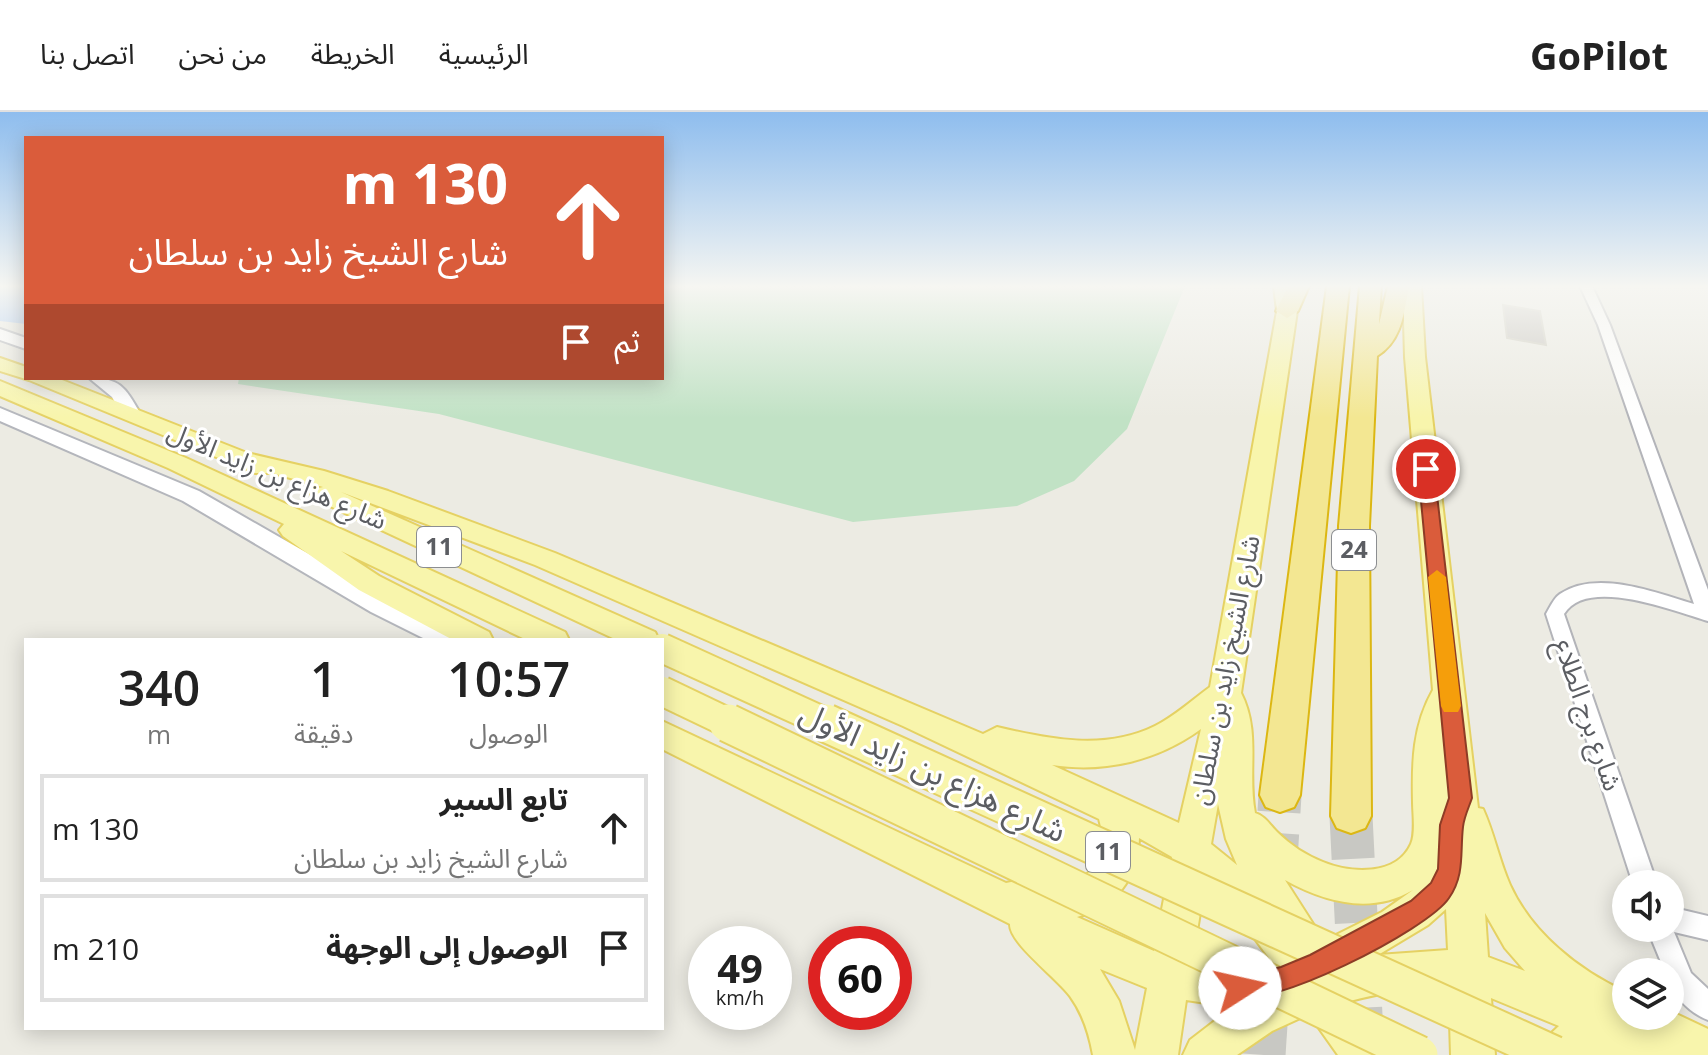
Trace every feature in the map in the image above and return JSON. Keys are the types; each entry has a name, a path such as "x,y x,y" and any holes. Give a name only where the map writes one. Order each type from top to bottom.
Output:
{"highway":[{"name":"24","path":"1280,795 1333,330"},
{"name":"24","path":"1351,816 1354,526 1367,330"},
{"path":"1365,353 1375,349 1388,330"}],"main road":[{"name":"شارع الشيخ زايد بن سلطان","path":"1156,1055 1192,848 1225,693 1284,330"},
{"path":"1414,330 1460,798 1473,1055"},
{"path":"0,364 24,373"},
{"name":"شارع هزاع بن زايد الأول","path":"43,380 247,460 639,638"},
{"name":"شارع هزاع بن زايد الأول","path":"0,388 177,463 550,638"},
{"path":"247,460 350,487 484,535 914,717 1112,807 1192,848 1261,915 1394,1055"},
{"path":"265,504 300,537 344,568 474,638"},
{"name":"شارع هزاع بن زايد الأول","path":"664,649 1556,1055"},
{"path":"1235,801 1256,836 1269,849 1317,878 1354,887 1372,887 1407,876 1421,864 1429,849 1432,729 1449,689"},
{"name":"شارع هزاع بن زايد الأول","path":"664,692 1419,1055"},
{"path":"914,717 1041,752 1096,755 1130,750 1162,738 1225,693 1239,728 1235,801 1244,835 1318,978 1364,1055"},
{"path":"664,735 987,895 1106,952 1168,977 1240,988 1281,980 1360,979 1412,970 1469,972 1612,1016"},
{"path":"1205,1055 1218,1040 1318,978 1420,909 1440,891 1450,869 1451,825 1460,798"},
{"path":"1460,798 1476,835 1494,893 1518,935 1558,974 1612,1010"},
{"path":"987,895 1052,903 1068,902 1096,891 1115,872 1123,847 1122,833 1112,807"},
{"path":"987,895 1056,949 1071,965 1101,1005 1111,1031 1115,1055"},
{"path":"1556,1055 1572,1040 1612,1027"},
{"path":"1642,1030 1678,1055"},
{"path":"1653,1030 1708,1051"}],"street":[{"path":"1606,330 1707,613"},
{"path":"0,334 24,343"},
{"path":"101,380 120,394 130,413"},
{"path":"0,414 191,496 380,606 445,638"},
{"name":"شارع برج الطلاع","path":"1640,870 1555,614 1558,604 1566,596 1596,589 1707,613"},
{"path":"1684,922 1708,928"},
{"path":"1666,942 1682,982 1708,1007"}],"green space":[{"path":"664,330 1167,330 1127,429 1074,481 1017,506 853,522 439,414 238,384 239,380 664,380"}],"building":[{"path":"1506,330 1543,330 1546,345 1507,338"}],"tunnel":[{"path":"1275,876 1280,795"},
{"path":"1351,816 1363,1055"},
{"path":"1264,1055 1268,994"}],"slow traffic":[{"path":"1437,577 1451,706"}],"route":[{"path":"1240,988 1281,980 1319,964 1420,909 1440,891 1450,869 1451,825 1460,798 1426,469"}]}
